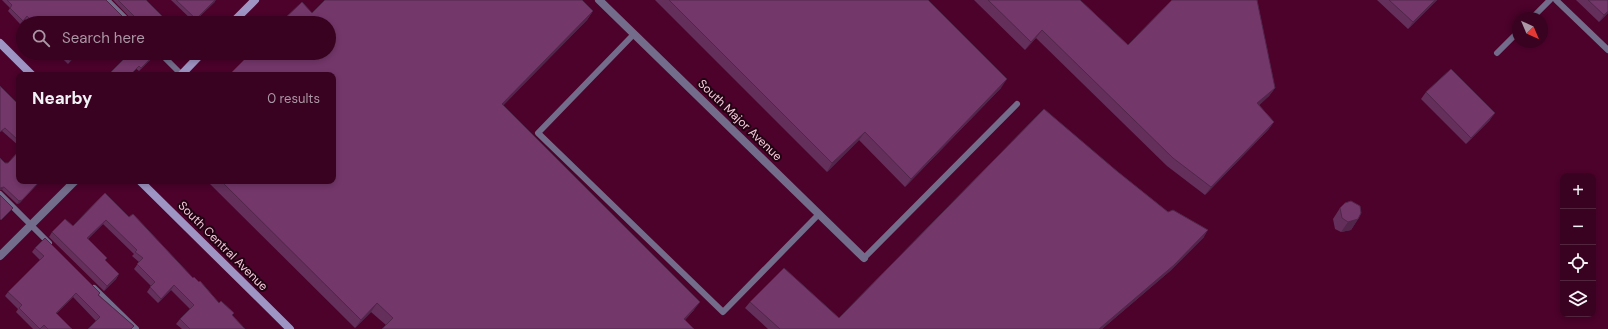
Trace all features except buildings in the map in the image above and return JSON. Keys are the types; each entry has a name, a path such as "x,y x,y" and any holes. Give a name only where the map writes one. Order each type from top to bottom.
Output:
{"main road":[{"path":"239,16 255,0"},
{"path":"0,43 16,59"},
{"path":"17,60 29,72"},
{"path":"184,72 195,60"},
{"name":"South Central Avenue","path":"143,184 290,329"}],"street":[{"name":"South Major Avenue","path":"599,0 864,258"},
{"path":"0,256 72,184"}],"lane":[{"path":"106,0 123,16"},
{"path":"1538,12 1550,0"},
{"path":"1556,0 1608,50"},
{"path":"634,34 538,133 723,312 819,214"},
{"path":"1497,53 1512,38"},
{"path":"167,60 178,72"},
{"path":"864,258 1017,104"},
{"path":"0,194 52,246"},
{"path":"91,285 136,329"}]}
